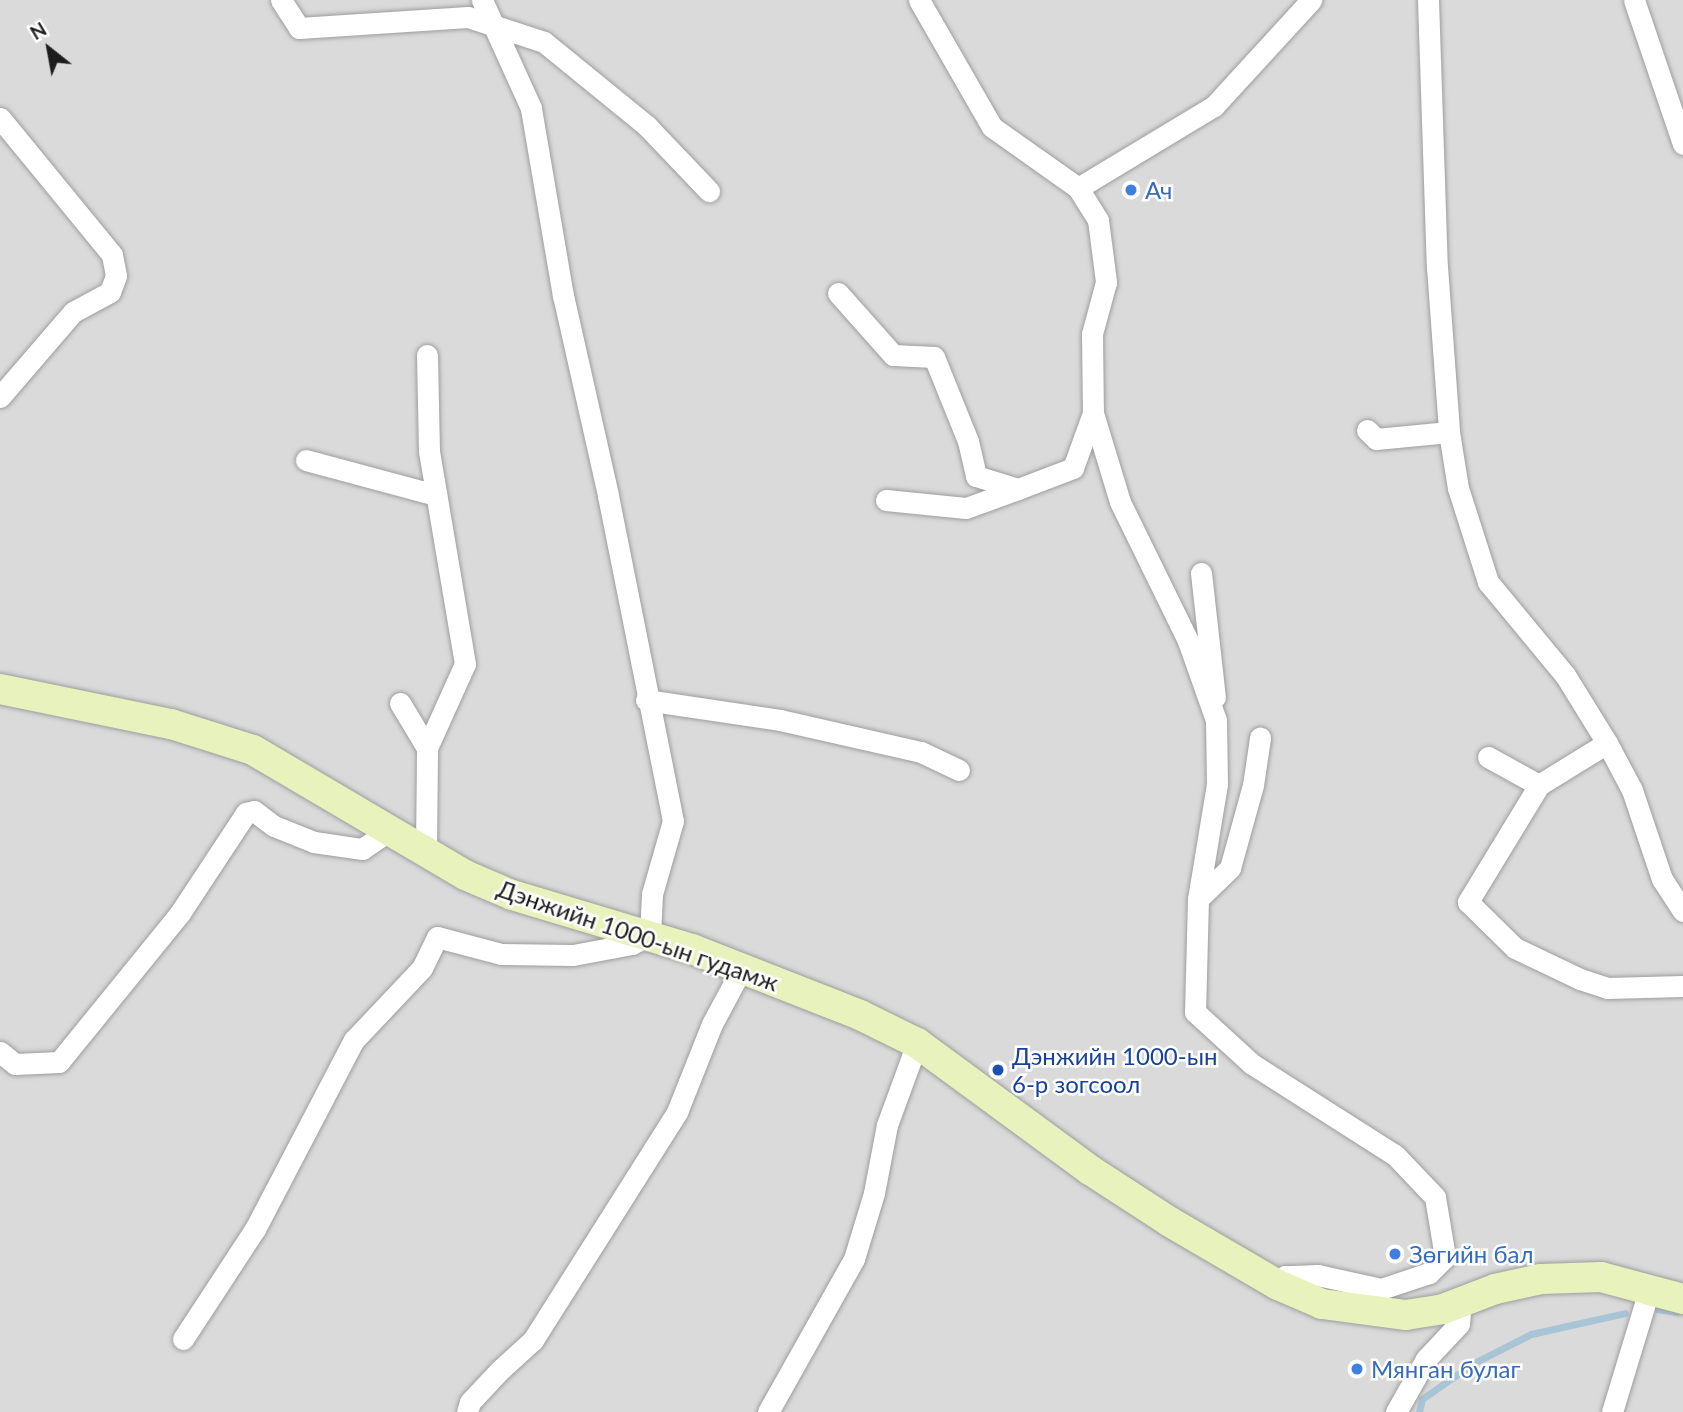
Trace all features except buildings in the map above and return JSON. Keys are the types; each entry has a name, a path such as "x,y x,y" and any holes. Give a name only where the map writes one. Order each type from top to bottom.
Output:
{"main road":[{"name":"Дэнжийн 1000-ын гудамж","path":"0,689 171,723 253,750 392,829 465,875 512,895 650,935 860,1015 917,1043 1090,1170 1282,1287 1322,1304 1370,1313 1406,1315 1541,1279 1601,1277 1683,1299"}],"street":[{"path":"281,0 299,28 468,17 492,22 544,42 647,126 709,191"},
{"path":"183,1339 255,1229 354,1040 422,968 437,937 500,954 573,955 632,944 650,935 652,894 673,821 646,699 608,495 563,296 531,108 482,0"},
{"path":"919,0 934,31 992,127 1078,188 1098,220 1106,282 1092,334 1093,413 1120,502 1188,640 1216,720"},
{"path":"934,31 938,0"},
{"path":"1078,188 1213,106 1311,0"},
{"path":"1428,0 1437,267 1449,432 1458,488 1488,582 1565,675 1607,743 1632,790 1662,879 1683,911"},
{"path":"1634,0 1683,144"},
{"path":"0,118 112,255 116,276 110,292 73,312 0,397"},
{"path":"838,293 894,355 934,357 968,441 976,476 1018,489"},
{"path":"426,850 428,748 466,664 429,451 427,355"},
{"path":"886,500 966,509 1073,468 1093,413"},
{"path":"1367,430 1376,439 1449,432"},
{"path":"306,460 436,495"},
{"path":"1201,573 1216,720 1217,784 1198,899 1195,1012 1252,1064 1395,1155 1434,1198 1445,1256 1429,1273 1381,1289 1318,1275 1286,1276 1282,1287"},
{"path":"646,699 780,720 920,752 958,770"},
{"path":"400,703 428,748"},
{"path":"1198,899 1230,868 1253,785 1260,738"},
{"path":"1607,743 1539,785 1468,902 1515,948 1580,979 1607,988 1683,986"},
{"path":"1488,757 1539,785"},
{"path":"0,1052 15,1064 60,1062 180,914 246,814 254,811 274,825 314,842 362,849 392,829"},
{"path":"467,1412 484,1387 533,1340 677,1112 712,1024 742,968"},
{"path":"768,1412 853,1259 874,1193 887,1125 917,1043"},
{"path":"0,1079 23,1064"},
{"path":"1612,1412 1649,1290"},
{"path":"1396,1412 1426,1359 1459,1324 1461,1302"}],"shaded area":[{"path":"0,0 1683,0 1683,1412 0,1412"}],"waterway":[{"path":"1657,1309 1677,1312"},
{"path":"1419,1412 1422,1399 1472,1364 1531,1334 1625,1313"}],"place":[{"name":"Ач","path":"1131,190"},
{"name":"Дэнжийн 1000-ын 6-р зогсоол","path":"998,1070"},
{"name":"Зөгийн бал","path":"1395,1254"},
{"name":"Мянган булаг","path":"1357,1369"}]}
